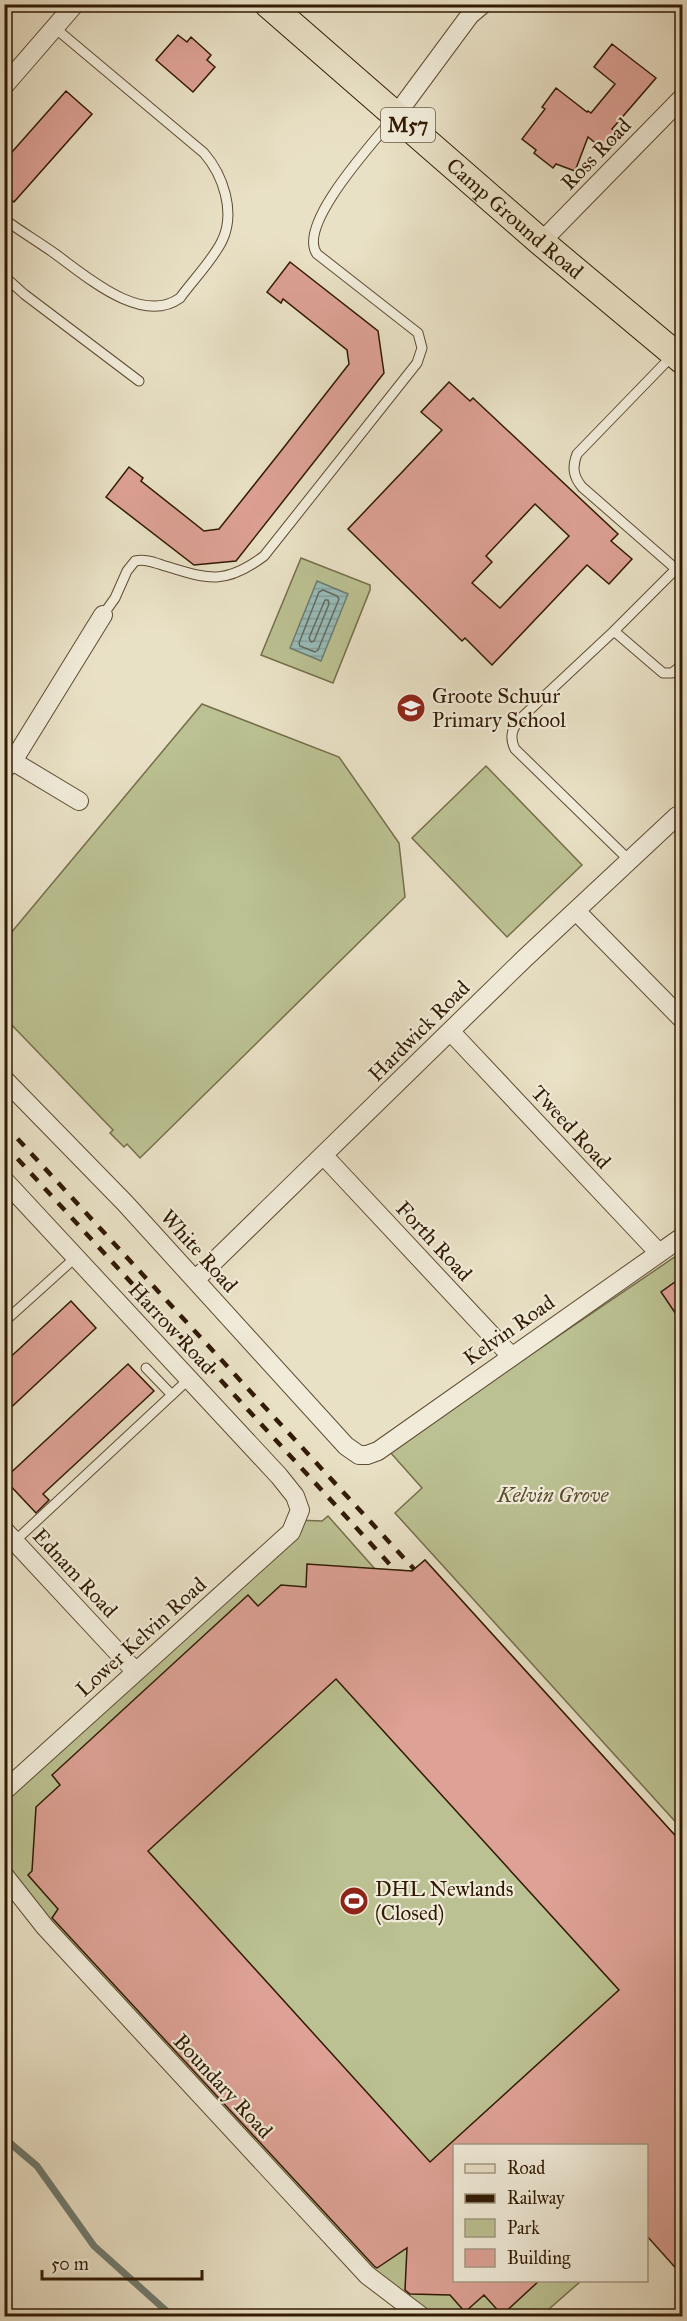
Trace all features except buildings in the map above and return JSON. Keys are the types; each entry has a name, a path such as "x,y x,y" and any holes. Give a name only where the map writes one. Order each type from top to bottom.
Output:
{"main road":[{"name":"Camp Ground Road","path":"268,4 541,242 678,357"}],"street":[{"path":"7,78 75,4"},
{"path":"396,115 470,15 483,4"},
{"name":"Ross Road","path":"541,242 682,98"},
{"path":"79,801 7,762 103,615"},
{"name":"Hardwick Road","path":"195,1280 524,959 577,912 677,816"},
{"path":"577,912 682,1019"},
{"name":"Tweed Road","path":"451,1032 659,1254"},
{"name":"White Road","path":"4,1079 125,1203 308,1407 346,1446 359,1455"},
{"name":"Forth Road","path":"324,1156 511,1356"},
{"name":"Harrow Road","path":"4,1180 279,1476 295,1496 300,1510"},
{"name":"Kelvin Road","path":"359,1455 367,1455 378,1450 682,1237"},
{"name":"Lower Kelvin Road","path":"4,1791 291,1532 300,1510"},
{"name":"Ednam Road","path":"10,1536 136,1672"},
{"name":"Boundary Road","path":"4,1875 45,1927 367,2275 421,2316"}],"lane":[{"path":"4,219 95,283 129,301 150,306 172,303 180,297 222,242 226,231 226,201 221,179 204,153 54,28"},
{"path":"103,615 135,561 147,560 186,573 217,578 236,574 264,556 417,363 422,348 418,333 324,261 315,252 313,245 313,237 321,216 339,185 396,115"},
{"path":"4,276 24,294 140,381"},
{"path":"630,861 515,749 511,736 516,723 679,566 582,487 575,478 573,464 578,454 678,357"},
{"path":"614,631 663,673 672,673 682,665"},
{"path":"4,1322 76,1257"},
{"path":"146,1368 172,1395"},
{"path":"10,1536 189,1379"}],"green space":[{"path":"301,558 370,585 333,683 261,655"},
{"path":"202,704 339,757 399,843 405,897 140,1158 127,1144 124,1147 110,1133 113,1130 5,1018 5,940"},
{"path":"486,766 582,865 507,937 412,838"},
{"name":"Kelvin Grove","path":"682,1252 682,1829 395,1513 422,1488 389,1451"},
{"name":"DHL Newlands (Closed)","path":"328,1516 375,1569 412,1571 425,1560 682,1843 682,2188 648,2220 648,2144 453,2144 453,2282 580,2282 541,2316 421,2316 367,2275 5,1875 4,1791 296,1520 322,1521"}],"water":[{"path":"317,581 348,594 321,661 290,648"}],"waterway":[{"path":"4,2138 37,2166 94,2246 172,2316"}],"railway":[{"path":"4,1124 414,1569"},
{"path":"4,1144 395,1570"}],"place":[{"name":"Groote Schuur Primary School","path":"411,708"},
{"name":"DHL Newlands (Closed)","path":"354,1901"}]}
